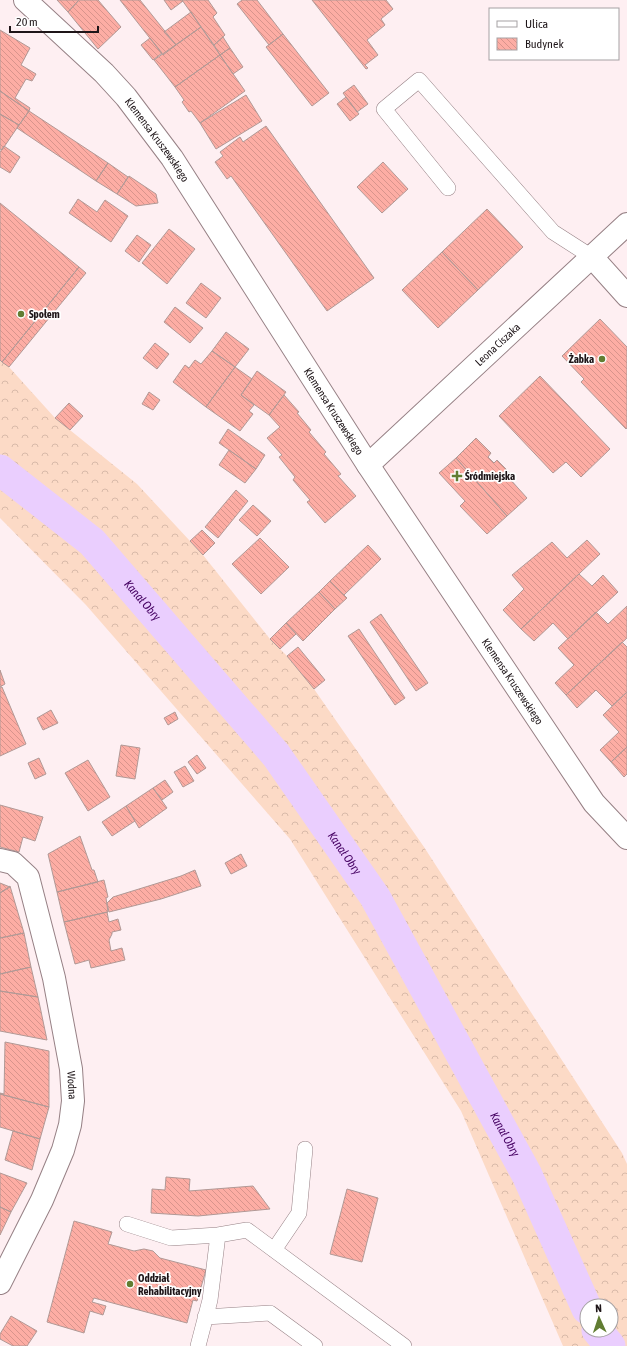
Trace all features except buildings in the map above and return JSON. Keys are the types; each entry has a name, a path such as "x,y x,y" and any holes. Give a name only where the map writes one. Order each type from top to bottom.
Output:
{"street":[{"name":"Klemensa Kruszewskiego","path":"25,0 104,72 126,97 168,152 368,465 594,803 627,838"},
{"name":"Leona Ciszaka","path":"368,465 627,224"},
{"path":"592,257 627,296"},
{"name":"Wodna","path":"0,860 13,863 28,877 54,978 71,1069 72,1101 70,1125 63,1150 42,1200 0,1283"}],"lane":[{"path":"448,188 384,109 419,80 553,232 592,257"},
{"path":"274,1250 299,1213 305,1149"},
{"path":"127,1224 172,1238 218,1235 247,1230 404,1346"},
{"path":"198,1346 210,1300 218,1235"},
{"path":"206,1317 270,1313 315,1346"}],"green space":[{"path":"0,360 9,367 55,418 137,484 203,555 270,639 287,656 314,689 424,847 622,1153 627,1164 627,1346 563,1346 461,1111 290,839 86,605 0,518"}],"waterway":[{"name":"Kanał Obry","path":"0,470 92,542 276,755 375,897 527,1175 582,1298"},
{"name":"Kanał Obry","path":"604,1338 610,1346"}],"place":[{"name":"Społem","path":"21,314"},
{"name":"Żabka","path":"602,359"},
{"name":"Śródmiejska","path":"457,476"},
{"name":"Oddział Rehabilitacyjny","path":"130,1284"}]}
